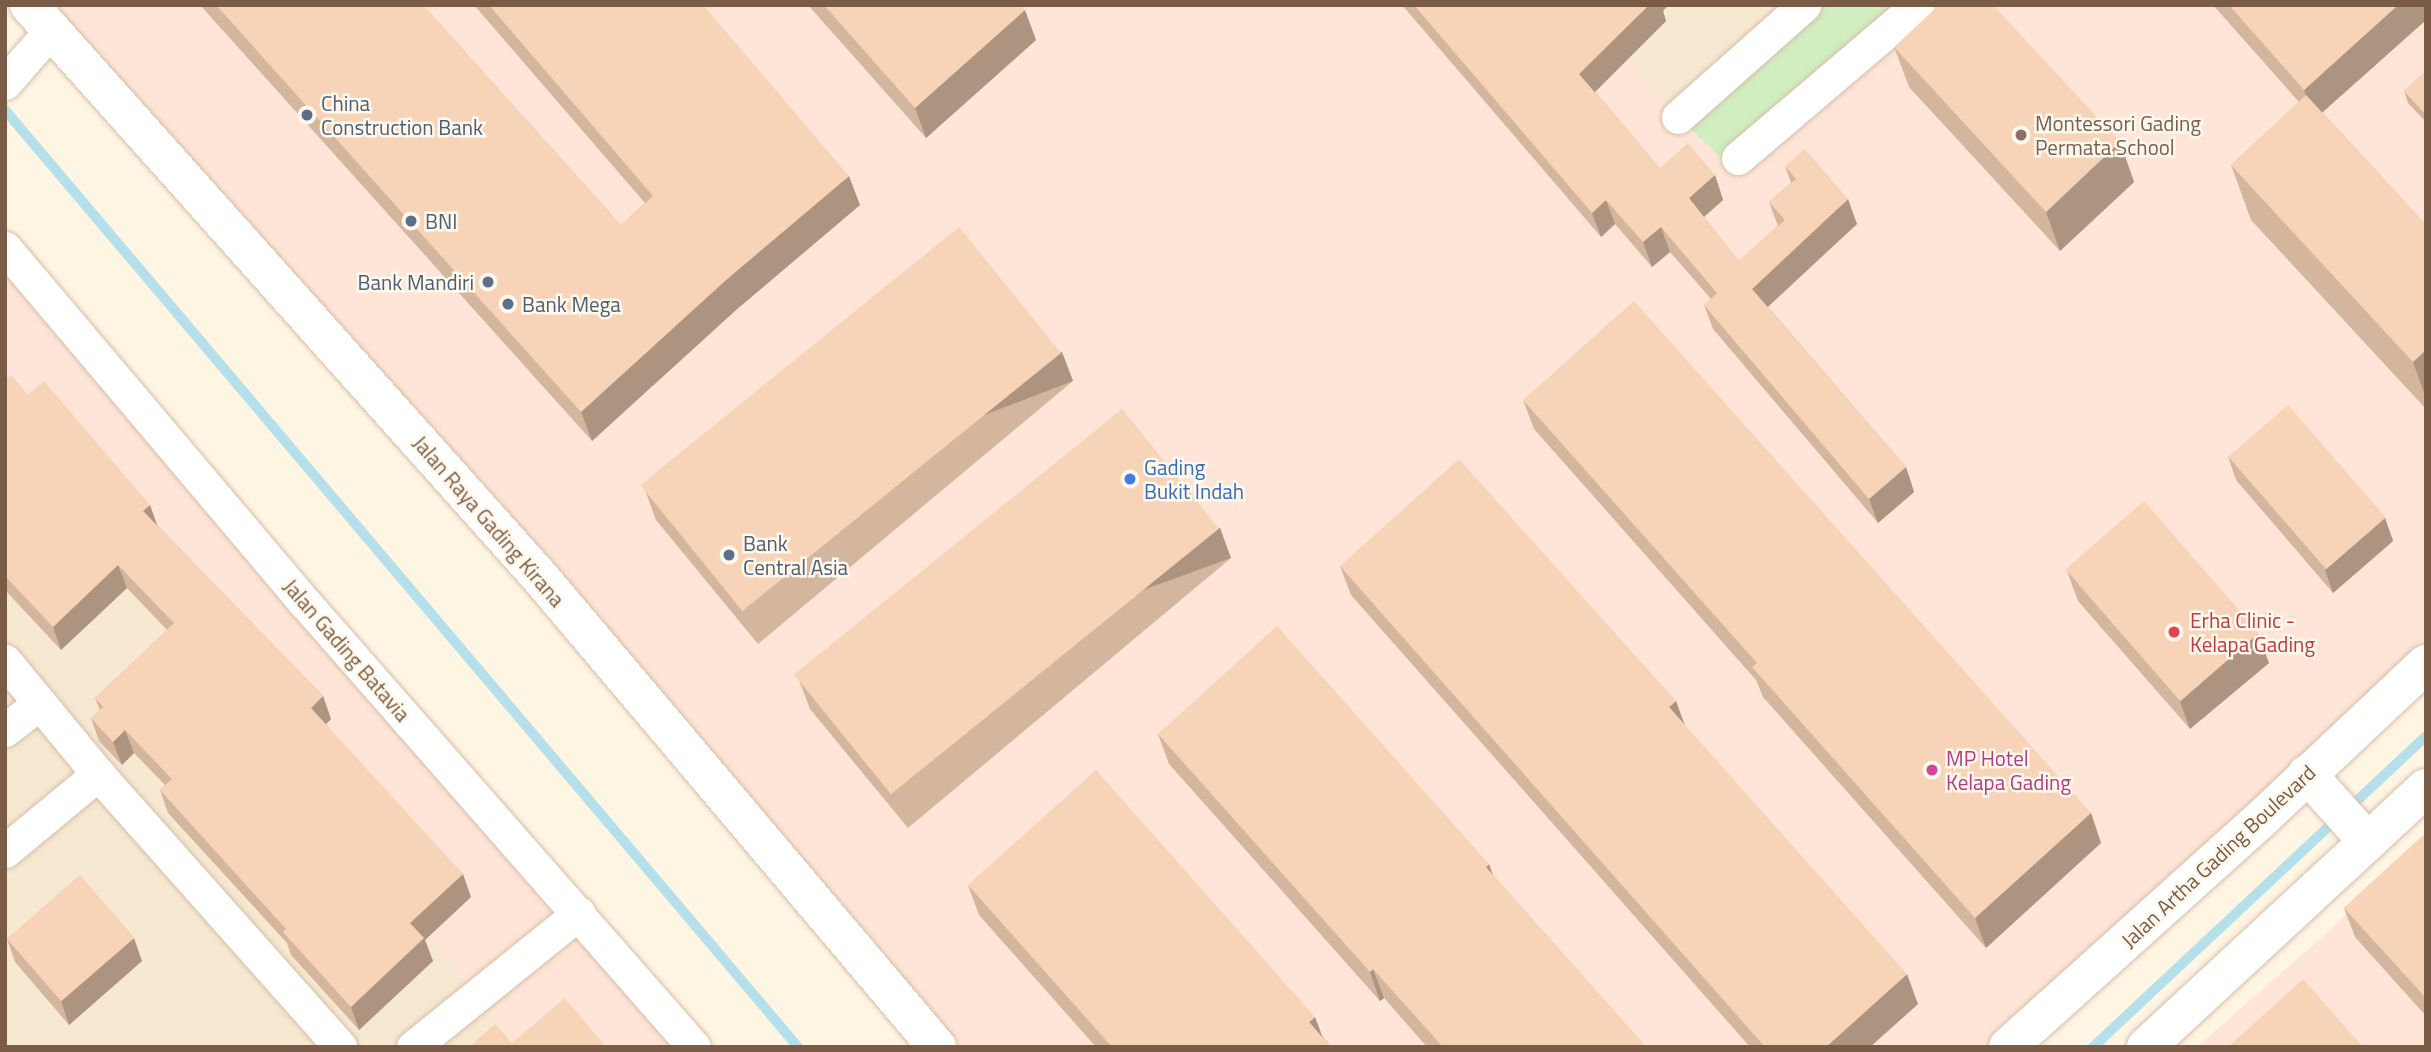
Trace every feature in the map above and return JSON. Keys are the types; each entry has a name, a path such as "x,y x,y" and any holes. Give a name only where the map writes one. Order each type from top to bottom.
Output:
{"street":[{"path":"1678,117 1804,5"},
{"path":"1738,158 1918,5"},
{"path":"14,74 40,18"},
{"name":"Jalan Raya Gading Kirana","path":"40,18 509,542 937,1047"},
{"name":"Jalan Gading Batavia","path":"12,268 694,1047"},
{"path":"5,661 98,774 340,1047"},
{"name":"Jalan Artha Gading Boulevard","path":"2008,1047 2257,824 2315,783 2426,664"},
{"path":"5,730 40,703"},
{"path":"5,852 98,774"},
{"path":"2315,783 2361,835"},
{"path":"2146,1047 2361,835 2426,788"},
{"path":"413,1047 579,913"}],"shaded area":[{"name":"Gading Bukit Indah","path":"52,5 1574,5 1678,117 1928,5 2426,5 2426,666 1994,1047 960,1047 580,595"},
{"path":"1574,5 1806,5 1678,117"},
{"path":"5,232 701,1047 5,1047"},
{"path":"5,232 701,1047 519,1047 5,438"},
{"path":"2426,841 2426,1047 2197,1047 2320,939"}],"green space":[{"path":"1804,5 1928,5 1738,174 1678,117"}],"building":[{"path":"216,5 423,5 621,225 653,196 489,5 703,5 849,176 726,280 581,412"},
{"path":"824,5 1021,5 1025,10 915,108"},
{"path":"1414,5 1649,5 1579,74 1660,168 1688,143 1715,175 1689,198 1739,261 1785,220 1769,202 1796,179 1785,166 1805,149 1848,199 1752,289 1906,467 1869,499 1704,305 1717,293 1661,227 1643,242 1606,200 1592,213"},
{"name":"Montessori Gading Permata School","path":"1939,5 1993,5 2120,142 2046,212 1894,47"},
{"path":"2229,5 2398,5 2304,90"},
{"path":"2426,71 2426,115 2404,91"},
{"path":"2306,95 2426,225 2426,350 2413,362 2231,165"},
{"path":"959,227 1061,353 742,611 640,485"},
{"path":"1634,301 2091,813 1975,918 1752,667 1757,663 1523,400"},
{"path":"11,375 28,395 44,381 150,505 143,511 323,696 311,708 463,874 410,923 424,938 351,1007 283,932 286,929 160,790 172,779 125,730 113,742 91,718 103,707 95,698 174,623 118,565 53,627 5,576 5,380"},
{"path":"2288,405 2386,517 2326,569 2228,457"},
{"path":"1122,409 1219,529 891,794 794,675"},
{"path":"1459,459 1676,701 1669,707 1907,974 1826,1047 1765,1047 1340,566"},
{"name":"Erha Clinic - Kelapa Gading","path":"2144,501 2259,633 2180,701 2066,569"},
{"path":"1277,626 1489,864 1486,867 1646,1047 1443,1047 1373,969 1370,972 1158,734"},
{"path":"1096,770 1315,1017 1309,1022 1331,1047 1112,1047 968,885"},
{"path":"2426,833 2426,998 2344,908"},
{"path":"80,875 134,938 61,1001 7,939"},
{"path":"2303,979 2363,1047 2228,1047"},
{"path":"565,998 606,1047 469,1047 495,1024 512,1043"}],"waterway":[{"path":"5,110 798,1047"},
{"path":"2347,810 2426,736"},
{"path":"2093,1047 2336,820"}],"place":[{"name":"China Construction Bank","path":"307,115"},
{"name":"Montessori Gading Permata School","path":"2021,135"},
{"name":"BNI","path":"411,221"},
{"name":"Bank Mandiri","path":"488,282"},
{"name":"Bank Mega","path":"508,304"},
{"name":"Gading Bukit Indah","path":"1130,479"},
{"name":"Bank Central Asia","path":"729,555"},
{"name":"Erha Clinic - Kelapa Gading","path":"2174,632"},
{"name":"MP Hotel Kelapa Gading","path":"1932,770"}]}
